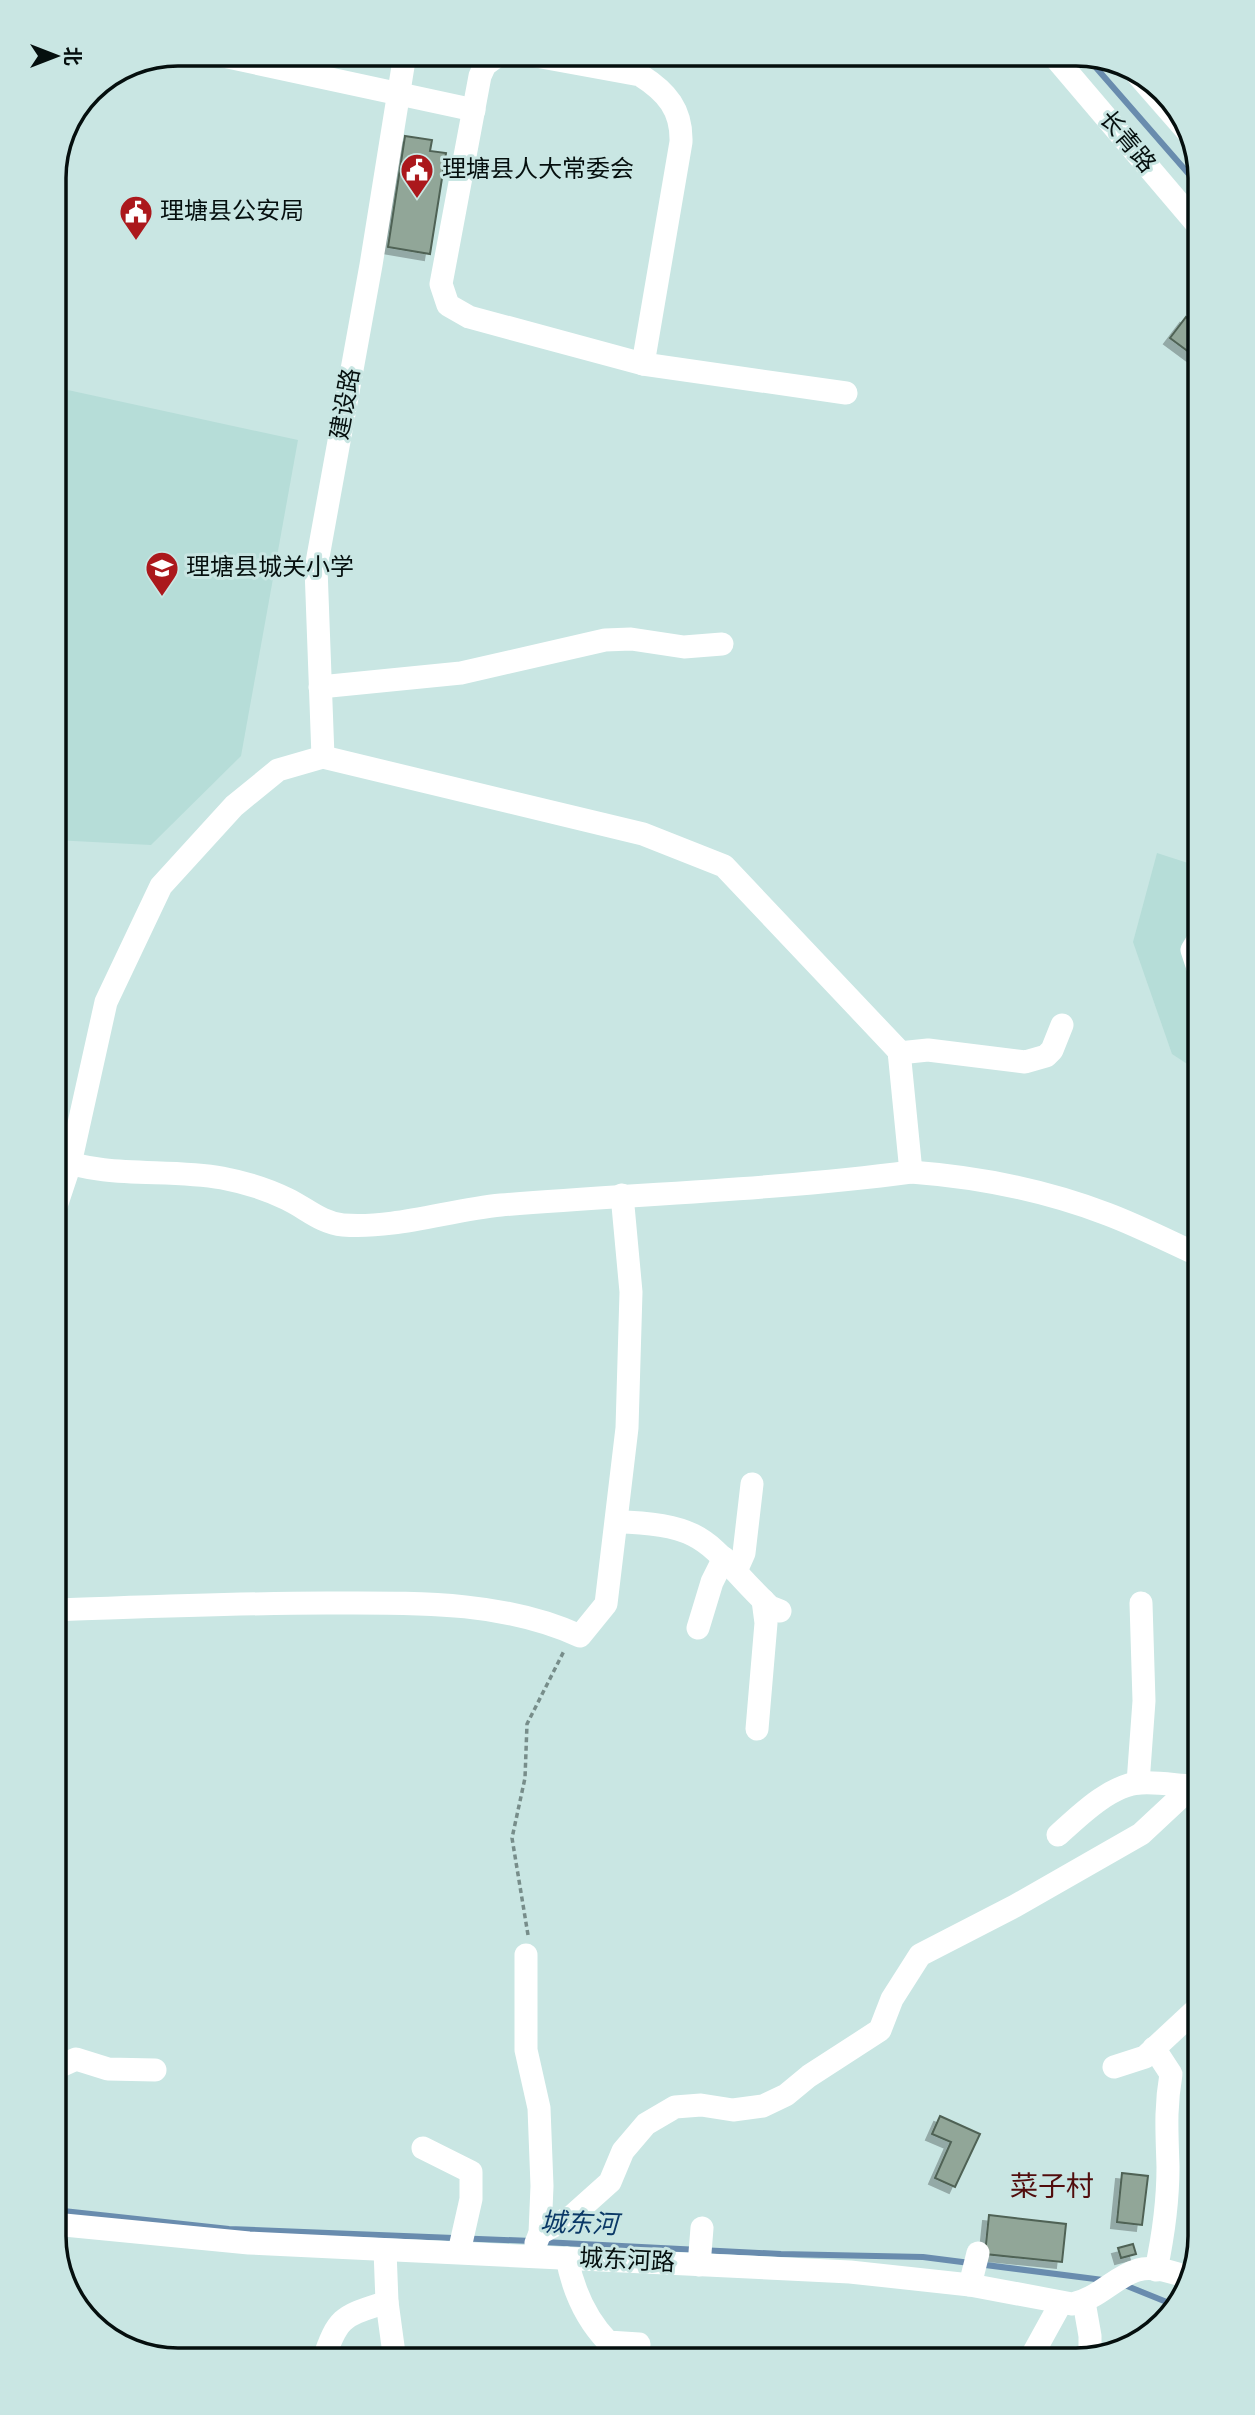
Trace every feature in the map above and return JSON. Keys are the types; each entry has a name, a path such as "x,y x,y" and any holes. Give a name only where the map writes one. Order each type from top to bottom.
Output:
{"street":[{"path":"267,66 474,110"},
{"name":"建设路","path":"323,757 316,568 403,66"},
{"path":"485,66 441,284 448,305 469,317 643,364 846,393"},
{"path":"594,66 640,75 655,84 674,104 679,117 681,142 643,364"},
{"name":"长青路","path":"1063,67 1188,214"},
{"path":"320,687 461,673 605,640 631,639 684,647 722,644"},
{"path":"67,1145 106,1002 161,886 234,806 278,770 323,757 643,834 724,866 899,1053 911,1172"},
{"path":"899,1053 928,1050 1025,1062 1046,1056 1052,1050 1062,1025"},
{"path":"67,1162 123,1172 220,1177 283,1197 328,1223 343,1225 399,1221 492,1206 911,1172 995,1182 1050,1197 1106,1214 1188,1250"},
{"path":"66,1610 273,1603 454,1605 528,1617 580,1636 606,1604 617,1522 632,1340 631,1292 622,1195"},
{"path":"698,1628 712,1583 744,1553 752,1484"},
{"path":"617,1522 648,1522 687,1531 713,1545 771,1606 766,1623 757,1729"},
{"path":"1138,1783 1144,1701 1141,1603"},
{"path":"1058,1836 1102,1799 1138,1783 1188,1782"},
{"path":"536,2245 610,2182 623,2151 646,2124 674,2107 701,2105 733,2110 763,2106 786,2095 880,2030 892,1999 920,1955 1107,1855 1162,1817 1188,1790"},
{"path":"526,1955 526,2050 539,2108 542,2186 536,2245"},
{"path":"1114,2067 1145,2057 1188,2017"},
{"path":"1154,2048 1171,2074 1165,2112 1168,2168 1163,2237 1156,2270"},
{"path":"66,2064 76,2059 108,2069 155,2070"},
{"path":"423,2148 471,2172 471,2199 459,2252"},
{"name":"城东河路","path":"66,2225 248,2243 385,2250 459,2252 536,2245 567,2258 850,2272 974,2270 1072,2302"},
{"path":"699,2265 702,2228"},
{"path":"385,2250 387,2302 393,2348"},
{"path":"567,2258 571,2281 592,2325 608,2342 639,2344"},
{"path":"1038,2348 1072,2302 1139,2269 1181,2275"},
{"path":"327,2348 346,2315 387,2302"},
{"path":"1072,2302 1090,2336 1090,2347"}],"path":[{"path":"526,1955 528,1920 512,1838 525,1778 527,1724 568,1644 580,1636"}],"shaded area":[{"name":"理塘县城关小学","path":"67,390 298,440 241,756 151,845 67,841"},
{"path":"1157,853 1188,863 1188,1064 1172,1054 1133,942"}],"building":[{"name":"理塘县人大常委会","path":"405,136 432,140 430,151 446,153 430,254 388,247"},
{"path":"1186,317 1188,319 1188,351 1170,338"},
{"path":"940,2116 980,2134 955,2187 935,2178 951,2142 932,2134"},
{"path":"1122,2173 1148,2176 1142,2225 1117,2222"},
{"path":"989,2215 1066,2224 1062,2262 985,2254"},
{"path":"1133,2244 1136,2254 1121,2258 1118,2248"}],"waterway":[{"path":"1097,69 1187,172"},
{"name":"城东河","path":"66,2211 229,2229 532,2241"},
{"name":"城东河","path":"543,2242 781,2254 923,2257 1103,2280"},
{"name":"城东河","path":"1127,2286 1167,2302"}],"place":[{"name":"理塘县人大常委会","path":"417,200"},
{"name":"理塘县公安局","path":"136,242"},
{"name":"理塘县城关小学","path":"162,598"}],"district":[{"name":"菜子村","path":"1052,2187"}]}
